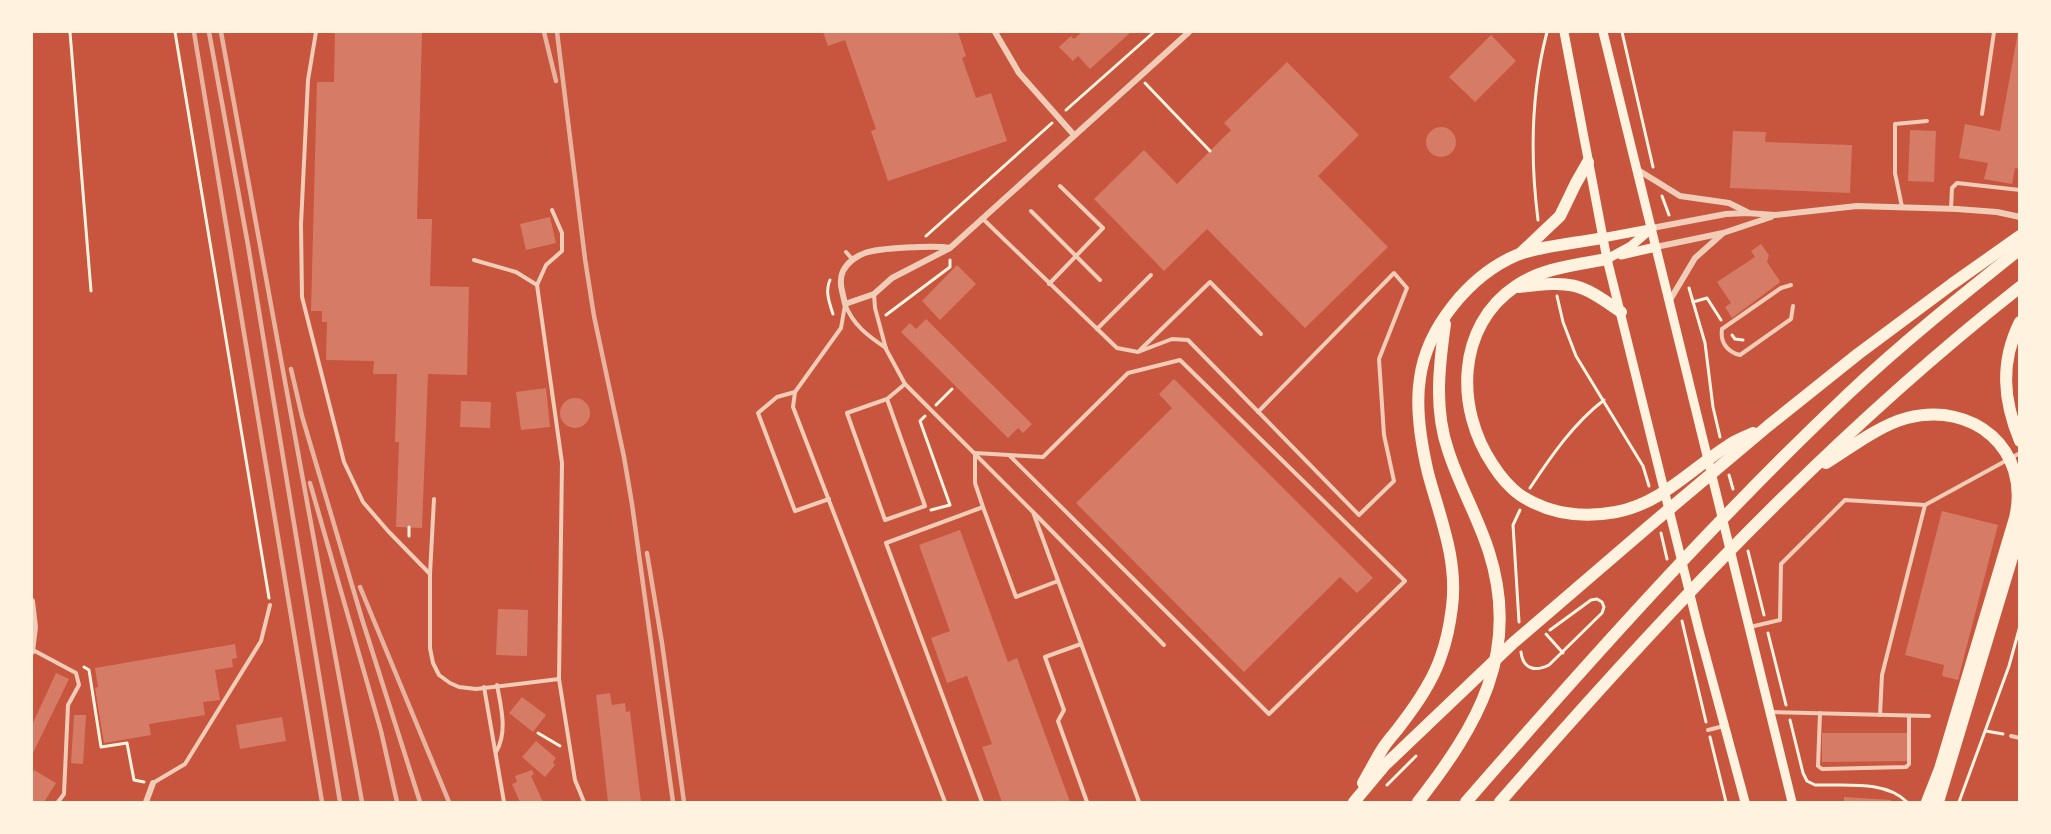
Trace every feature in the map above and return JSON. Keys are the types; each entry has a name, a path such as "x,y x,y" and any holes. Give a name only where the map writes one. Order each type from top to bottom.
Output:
{"highway":[{"path":"1353,802 1384,746 1423,693 1441,656 1452,604 1453,570 1424,451 1419,395 1420,378 1427,350 1460,297 1476,280 1496,266 1535,246 1560,216 1575,183 1588,162"},
{"path":"1535,246 1553,248 1602,238"},
{"path":"1607,259 1557,269 1543,278 1513,287 1492,308 1477,332 1470,355 1467,395 1473,428 1483,450 1503,478 1525,498 1559,512 1591,515 1618,512 1642,504 1768,426 1868,347 2019,241"},
{"path":"1466,802 1742,497 1847,395 2019,241"},
{"path":"1543,278 1590,291 1620,312"},
{"path":"1500,802 1582,708 1675,614 1750,529 1901,386 1966,329 2019,287"},
{"path":"1418,802 1455,752 1478,714 1493,675 1500,623 1497,585 1489,552 1448,450 1440,418 1438,385 1446,317"},
{"path":"2019,322 2009,347 2005,387 2008,408 2019,441"},
{"path":"1804,476 1892,424 1929,414 1952,416 1973,422 1990,433 2006,452 2012,464 2018,495 2015,518 1940,769 1927,802"},
{"path":"1353,802 1385,765 1523,626 1653,525 1731,450"},
{"path":"1938,802 2019,531"}],"main road":[{"path":"1564,32 1602,238 1696,620 1745,802"},
{"path":"1603,32 1792,802"},
{"path":"1602,238 1652,228"},
{"path":"1607,259 1626,242 1652,228"},
{"path":"1607,259 1656,248"}],"street":[{"path":"994,32 1019,73 1074,135"},
{"path":"950,248 936,246 866,252 853,260 844,270 840,280 845,304 874,294 892,278 950,248 1189,32"},
{"path":"1638,170 1680,196 1728,203 1747,213"},
{"path":"1652,228 1726,214 1775,215 1857,206 1997,212 2019,217"},
{"path":"1656,248 1723,233 1775,215"},
{"path":"1669,301 1695,258 1723,233"},
{"path":"32,601 35,627 32,651"},
{"path":"146,802 153,783"}],"lane":[{"path":"316,32 308,80 301,224 302,297 344,462 363,502 430,574"},
{"path":"1982,114 1994,32"},
{"path":"1902,208 1895,173 1895,124 1927,122"},
{"path":"1951,209 1952,188 1957,183 2019,190"},
{"path":"1050,284 1103,228 1060,186"},
{"path":"552,210 562,233 562,251 546,265 537,285 562,463 559,679 575,780 584,802"},
{"path":"1031,211 1100,280"},
{"path":"982,219 1117,348 1138,352 1172,339 1188,340 1258,412 1359,514 1394,481 1384,435 1379,359 1407,288 1394,273 1258,412"},
{"path":"846,252 853,260"},
{"path":"474,260 516,272 537,285"},
{"path":"1097,329 1151,275"},
{"path":"1138,352 1210,282 1261,334"},
{"path":"1791,285 1781,288 1722,329 1721,337 1725,346 1732,354 1740,356 1791,319 1793,306"},
{"path":"874,294 875,308 886,349 905,384 1164,645"},
{"path":"845,304 849,314 863,332 886,349"},
{"path":"845,304 841,327 795,392 793,407 945,802"},
{"path":"975,453 1009,455 1043,457 1128,373 1180,360 1405,581 1269,714 1009,455"},
{"path":"887,399 925,506 885,520 848,414 887,399 905,384"},
{"path":"795,392 777,397 758,413 795,511 829,499"},
{"path":"975,453 975,483 1016,597 1058,581"},
{"path":"1749,627 1780,620 1781,564 1845,500 1925,505 2019,453"},
{"path":"434,499 430,574 430,648 432,663 439,675 450,683 468,689 559,679"},
{"path":"1880,715 1882,675 1925,505"},
{"path":"982,802 886,543 983,507"},
{"path":"1033,512 1139,802"},
{"path":"153,783 186,764 261,641 270,605"},
{"path":"1081,644 1045,657 1064,710 1058,721 1088,802"},
{"path":"32,651 76,673 79,685 68,705 64,794 58,802"},
{"path":"496,753 503,736 502,712 497,685"},
{"path":"484,687 504,802"},
{"path":"1770,712 1929,716"},
{"path":"1820,713 1818,766 1822,769 1906,767 1909,764 1909,716"},
{"path":"1708,730 1725,726"},
{"path":"2011,736 2019,738"}],"path":[{"path":"70,32 92,291"},
{"path":"175,32 270,605"},
{"path":"916,237 927,236 1154,32"},
{"path":"1139,77 1210,151"},
{"path":"880,320 950,267 950,248"},
{"path":"831,276 828,285 828,299 841,327"},
{"path":"1693,302 1707,298 1735,339 1743,340"},
{"path":"925,506 933,511 950,505 920,421 952,389"},
{"path":"1523,626 1513,525 1525,498 1554,454 1587,413 1604,400 1644,466 1649,489"},
{"path":"1653,525 1669,568"},
{"path":"410,527 410,536"},
{"path":"1746,543 1787,712 1807,781 1815,785 1887,789 1907,802"},
{"path":"1521,645 1521,657 1529,667 1539,670 1563,653 1602,613 1604,607 1602,602 1597,599 1591,600 1538,641"},
{"path":"1675,614 1726,802"},
{"path":"1959,802 2009,666 2019,626"},
{"path":"1546,634 1563,653"},
{"path":"82,666 89,670 101,747 127,743 134,780 153,783"},
{"path":"1986,730 2011,736"},
{"path":"538,733 572,753"},
{"path":"1381,792 1418,754"}],"building":[{"path":"335,32 422,32 417,219 432,219 430,286 469,287 467,375 428,374 422,528 396,527 399,442 395,442 397,374 373,374 374,361 326,360 327,322 322,322 322,311 311,311 317,82 334,82"},
{"path":"823,32 958,32 966,56 962,58 976,98 991,93 1007,141 888,181 871,131 876,129 845,40 828,46"},
{"path":"1082,32 1131,32 1090,69 1078,56 1073,61 1059,47 1071,36 1074,39"},
{"path":"2018,32 2020,169 2015,168 2012,184 1984,179 1988,163 1959,158 1965,124 2000,131"},
{"path":"1491,35 1516,61 1475,102 1449,77"},
{"path":"1287,62 1359,135 1318,176 1388,247 1305,328 1207,229 1164,271 1094,199 1144,150 1177,184 1231,130 1224,123"},
{"path":"1441,127 1452,131 1456,142 1452,153 1441,157 1430,153 1426,142 1430,131"},
{"path":"1910,130 1936,131 1934,182 1908,181"},
{"path":"1733,131 1766,132 1765,142 1852,145 1850,193 1730,188"},
{"path":"550,217 556,243 526,250 520,224"},
{"path":"1761,244 1769,255 1767,262 1780,281 1732,318 1725,307 1731,303 1717,282 1755,257 1751,251"},
{"path":"957,265 976,284 940,320 922,301"},
{"path":"926,319 1032,424 1023,433 1018,428 1008,438 901,332 910,323 916,329"},
{"path":"1174,379 1373,578 1357,593 1340,577 1244,672 1076,503 1172,408 1159,394"},
{"path":"546,388 550,427 521,430 516,392"},
{"path":"575,398 586,402 590,413 586,424 575,428 564,424 560,413 564,402"},
{"path":"461,401 491,402 490,428 460,427"},
{"path":"1942,511 1998,525 1958,680 1942,676 1944,665 1905,655"},
{"path":"960,530 1008,662 1017,658 1070,802 1002,802 982,747 992,744 967,676 947,683 931,638 950,631 919,545"},
{"path":"498,609 528,610 527,656 496,655"},
{"path":"235,644 237,658 232,659 233,667 215,670 220,700 203,702 205,715 149,724 151,735 104,743 95,688 98,687 95,668"},
{"path":"56,673 69,679 32,755 32,725"},
{"path":"610,693 612,705 625,703 626,712 630,711 641,802 608,802 596,695"},
{"path":"522,697 546,715 533,732 509,713"},
{"path":"74,715 86,715 83,764 71,763"},
{"path":"282,717 286,741 240,749 236,725"},
{"path":"1822,733 1907,733 1907,761 1822,762"},
{"path":"536,741 556,758 553,762 555,765 545,777 522,757"},
{"path":"34,770 56,783 44,802 32,802"},
{"path":"532,770 534,774 531,776 543,802 520,802 512,784 517,782 515,776"},
{"path":"1844,797 1891,800 1891,802 1844,802"}],"railway":[{"path":"194,32 322,802"},
{"path":"209,32 248,245 340,802"},
{"path":"221,32 362,802"},
{"path":"544,32 556,81"},
{"path":"557,32 585,259 594,316 632,504 673,802"},
{"path":"291,369 302,416 362,619 420,802"},
{"path":"310,483 381,731 397,802"},
{"path":"647,553 684,802"},
{"path":"360,587 449,802"}]}
